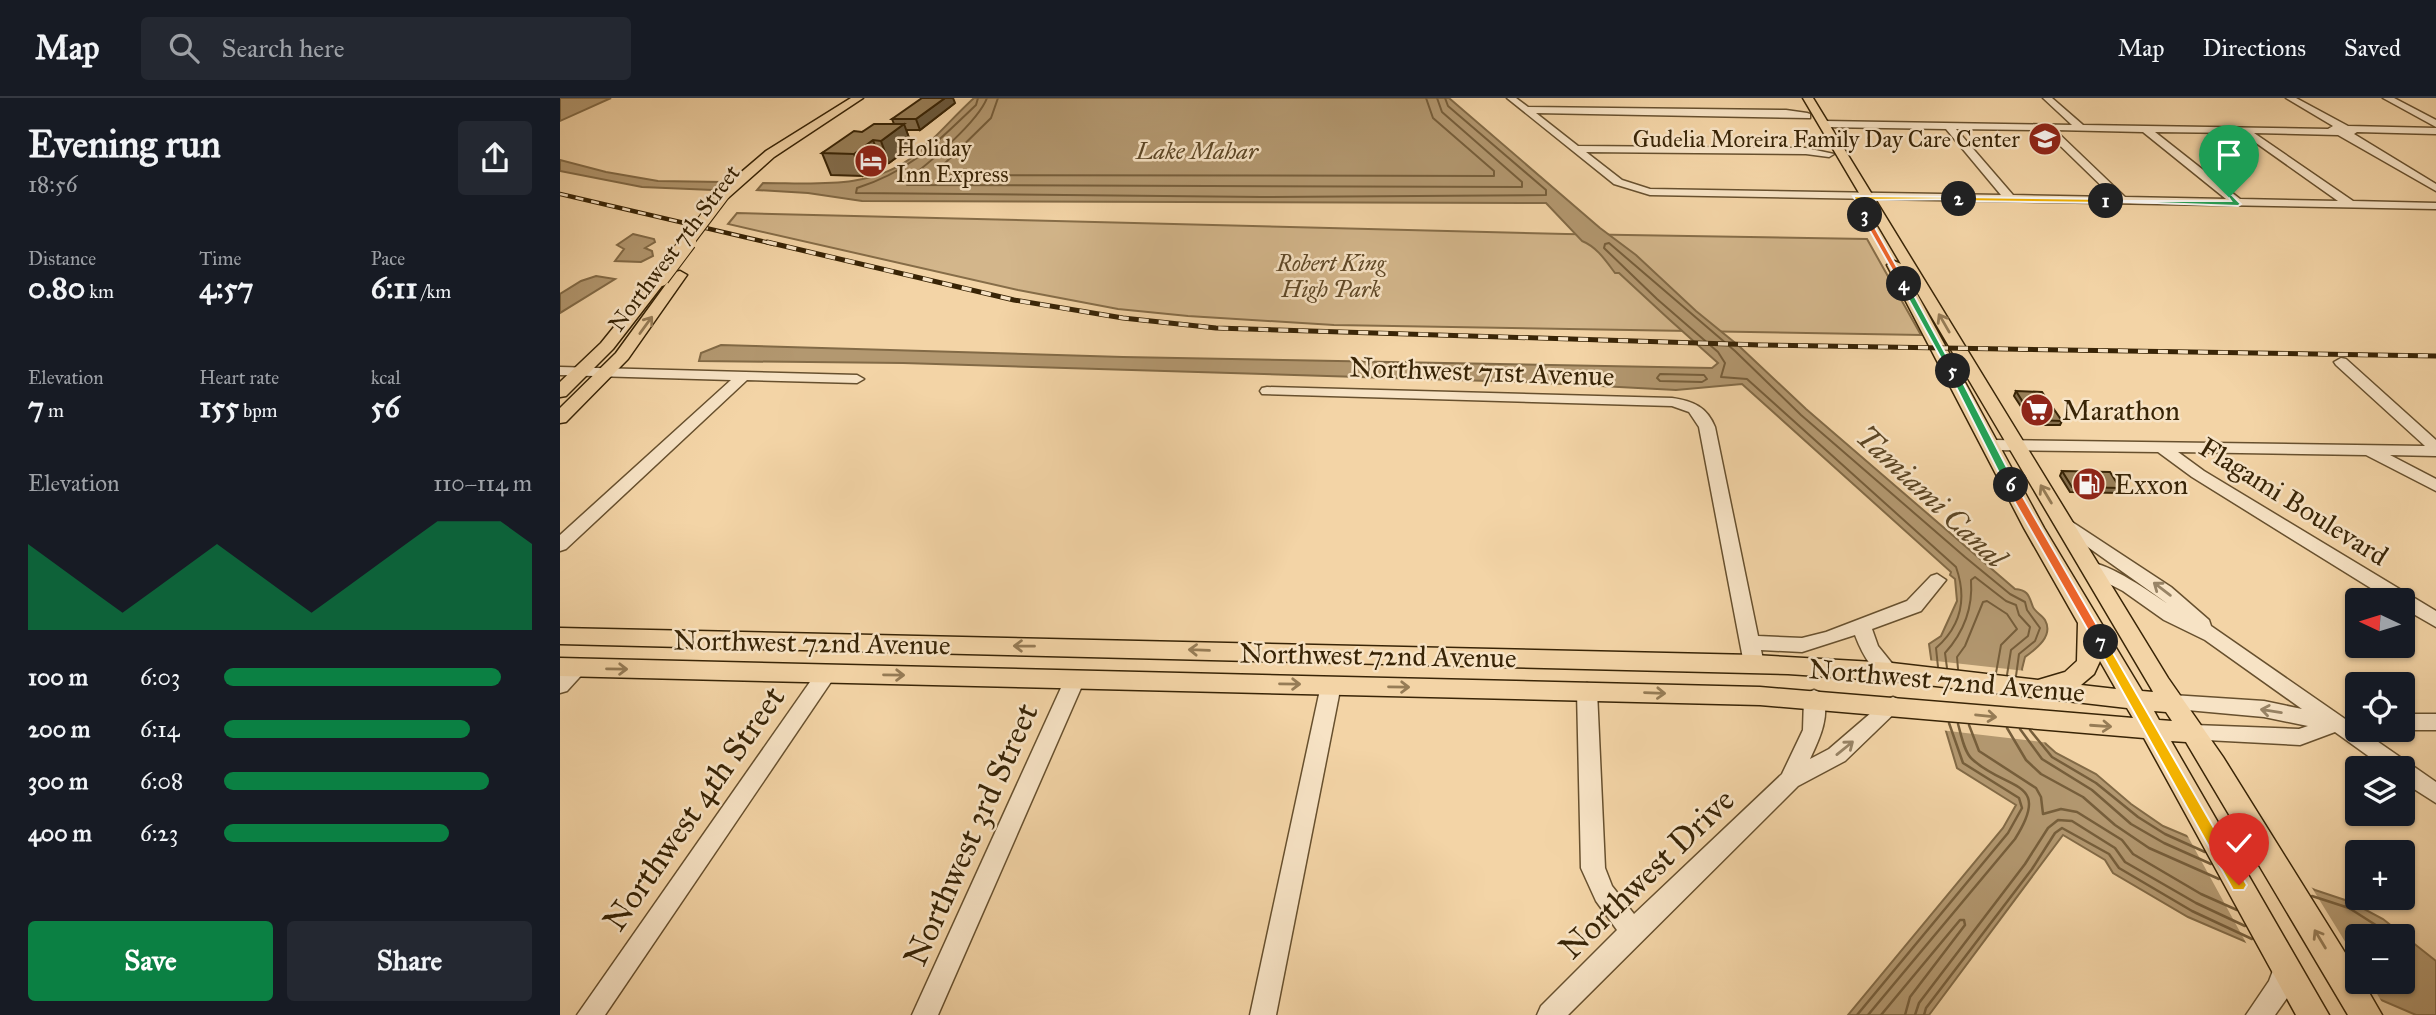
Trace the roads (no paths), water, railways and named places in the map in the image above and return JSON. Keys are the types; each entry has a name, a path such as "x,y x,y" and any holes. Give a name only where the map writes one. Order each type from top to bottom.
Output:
{"main road":[{"name":"Northwest 7th Street","path":"560,392 625,325 748,171 781,146 858,98"},
{"name":"Northwest 7th Street","path":"560,418 607,372 640,334 730,195 783,154 872,98"},
{"path":"1797,98 1824,124 2034,528 2135,700 2313,1015"},
{"path":"1806,108 1827,151 1922,285 2172,703 2194,733 2361,1006"},
{"path":"1905,284 1922,285"},
{"path":"2038,688 2077,679 2088,669 2090,659 2087,619"},
{"name":"Northwest 72nd Avenue","path":"560,636 1586,659 1751,654 2038,688 2091,697 2172,703"},
{"path":"569,667 608,637"},
{"path":"826,674 848,642"},
{"path":"1075,679 1086,648"},
{"path":"1331,685 1337,653"},
{"path":"1751,654 1760,695"},
{"path":"1586,659 1587,691"},
{"name":"Northwest 72nd Avenue","path":"569,667 1760,695 1893,705 2049,723 2194,733"}],"street":[{"path":"1511,98 1618,182 1637,190 1862,198 2436,206"},
{"path":"2047,98 2080,127"},
{"path":"2290,98 2436,187"},
{"path":"2388,98 2436,124"},
{"path":"1526,110 1786,113 1806,108"},
{"path":"1824,124 2436,131"},
{"path":"1949,126 2011,200"},
{"path":"2046,127 2124,202"},
{"path":"2144,128 2238,204"},
{"path":"2242,129 2352,205"},
{"path":"1575,149 1827,151"},
{"path":"2341,362 2436,450"},
{"path":"560,371 857,379"},
{"path":"560,545 743,376"},
{"name":"Northwest 71st Avenue","path":"1267,391 1672,402 1694,407 1701,413 1707,427 1751,654"},
{"path":"1991,445 2436,450"},
{"name":"Flagami Boulevard","path":"2161,447 2198,474 2436,620"},
{"path":"2368,450 2436,486"},
{"path":"2060,519 2185,606 2212,635"},
{"path":"2090,567 2212,635 2345,722"},
{"path":"1751,654 1802,645 1914,606 1937,580"},
{"path":"1861,626 1870,649 1889,672"},
{"path":"560,686 569,667"},
{"name":"Northwest 4th Street","path":"590,1015 826,674"},
{"name":"Northwest 3rd Street","path":"925,1015 1075,679"},
{"path":"1263,1015 1331,685"},
{"path":"1587,691 1593,868 1597,884 1605,898 1633,931"},
{"name":"Northwest Drive","path":"1790,780 1814,730 1814,698"},
{"path":"2172,703 2264,709 2345,723"},
{"name":"Northwest Drive","path":"1549,1015 1790,780 1837,755 1893,705"},
{"path":"2415,722 2436,722"},
{"path":"2194,733 2300,737 2345,724"},
{"path":"2370,742 2386,756"},
{"path":"2415,779 2436,794"},
{"path":"2259,1015 2278,989 2286,969"}],"water":[{"path":"560,98 611,98 560,121"},
{"name":"Lake Mahar","path":"974,98 1449,98 1600,228 1636,255 1806,409 2015,589 2026,592 2034,609 2044,618 2047,626 2046,637 2025,657 2022,669 2027,710 2046,744 2056,753 2096,774 2131,804 2163,826 2345,900 2345,910 2366,910 2389,924 2345,924 2345,984 2188,917 2113,873 2105,860 2063,835 1929,1015 1848,1015 2003,828 2016,805 1957,768 1937,701 1929,644 1941,636 1957,601 1955,579 1950,575 1951,572 1742,384 1676,390 1522,382 903,363 699,361 701,353 721,345 1123,357 1712,368 1718,363 1619,273 1615,273 1605,259 1582,241 1546,203 862,201 808,193 757,190 763,183 842,182 880,174 915,155"},
{"path":"560,160 658,181 722,182 713,190 642,187 560,171"},
{"path":"633,234 654,239 655,242 645,248 652,251 653,256 641,262 615,261 624,249 617,245"},
{"path":"596,276 615,279 560,313 560,294 581,281"},
{"path":"2415,944 2436,961 2436,1015 2416,1015 2367,994 2415,994"}],"railway":[{"path":"560,194 774,244"},
{"path":"767,242 1014,300 1123,318 1216,328 1761,345 2436,356"}],"place":[{"name":"Gudelia Moreira Family Day Care Center","path":"2045,139"},
{"name":"Holiday Inn Express","path":"871,161"},
{"name":"Marathon","path":"2037,410"},
{"name":"Exxon","path":"2089,484"}],"park label":[{"name":"Robert King High Park","path":"1331,276"}],"water label":[{"name":"Tamiami Canal","path":"1931,497"}]}
